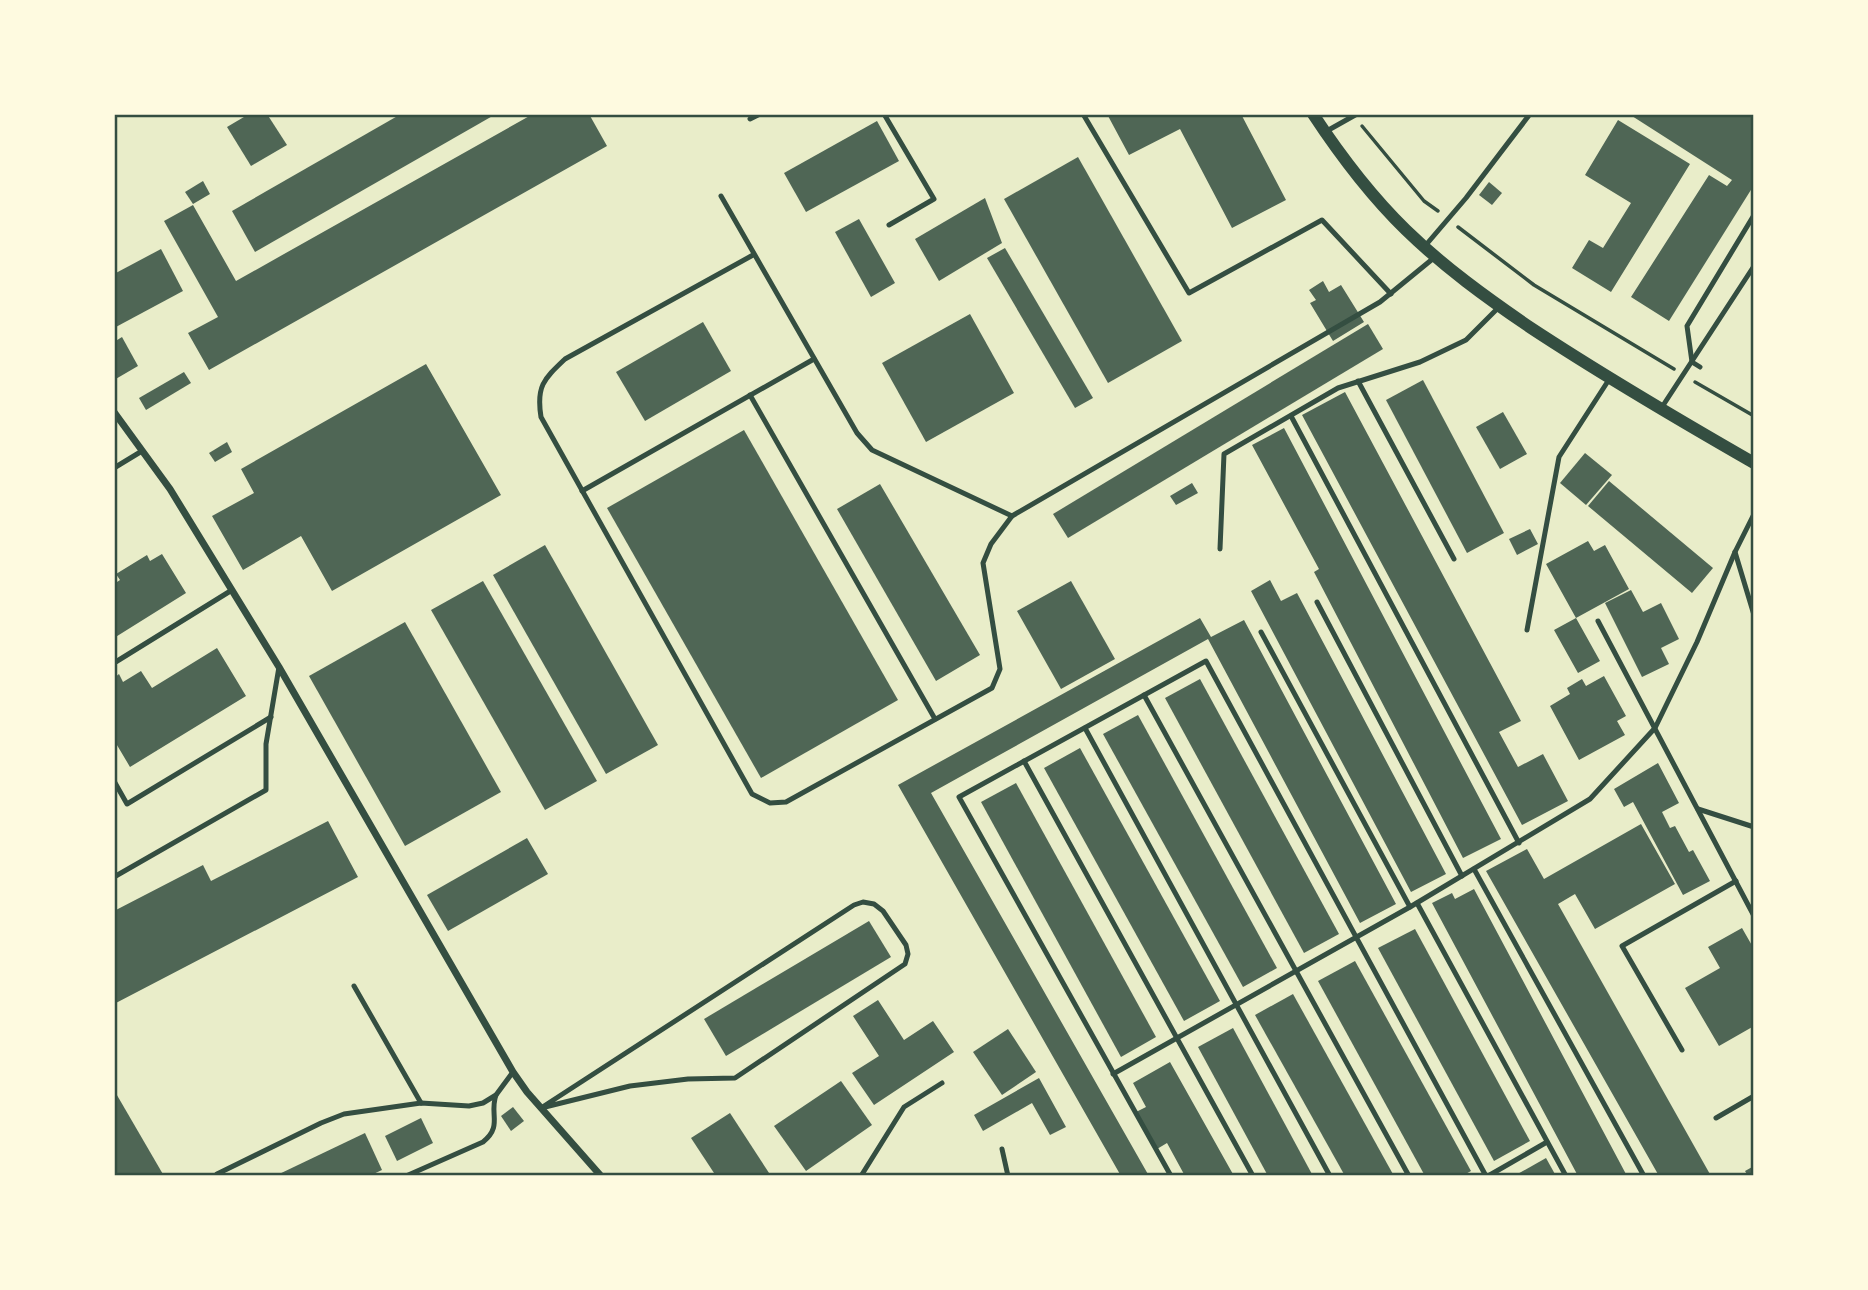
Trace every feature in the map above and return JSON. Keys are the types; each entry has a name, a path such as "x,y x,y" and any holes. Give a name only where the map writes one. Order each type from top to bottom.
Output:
{"street":[{"path":"1313,114 1384,208 1435,257 1500,306 1610,378 1754,463"},
{"path":"114,412 170,489 279,667 513,1072 601,1176"}],"lane":[{"path":"750,119 760,114"},
{"path":"884,114 934,199 889,225"},
{"path":"1083,114 1189,293 1322,220 1391,294"},
{"path":"1424,247 1530,114"},
{"path":"1325,132 1355,115"},
{"path":"721,196 857,433 872,450 1012,516"},
{"path":"1692,362 1687,326 1754,215"},
{"path":"753,255 565,359 548,375 538,396 541,416 752,794 770,803 786,802 992,688 1000,669 984,563 990,544 1012,516 1360,314 1391,294 1435,257"},
{"path":"1661,409 1683,374 1728,315 1754,266"},
{"path":"1220,549 1224,454 1338,388 1420,362 1466,340 1500,306"},
{"path":"582,491 814,359"},
{"path":"1692,362 1700,367"},
{"path":"1527,630 1559,457 1610,378"},
{"path":"1358,381 1454,559"},
{"path":"750,396 935,719"},
{"path":"1291,416 1519,843"},
{"path":"114,468 142,451"},
{"path":"1113,1074 1410,908 1590,799 1655,728 1754,514"},
{"path":"1735,552 1754,615"},
{"path":"114,663 232,590"},
{"path":"1317,602 1462,876"},
{"path":"1598,621 1754,916"},
{"path":"1261,632 1410,908"},
{"path":"1171,1176 959,797 1206,661 1487,1176 1547,1142"},
{"path":"114,877 266,790 266,744 279,667"},
{"path":"1144,695 1409,1176"},
{"path":"114,781 127,804 271,717"},
{"path":"1084,728 1330,1176"},
{"path":"1024,761 1253,1176"},
{"path":"1698,809 1754,827"},
{"path":"1474,869 1644,1176"},
{"path":"1682,1050 1622,946 1736,881"},
{"path":"863,902 874,904 883,911 906,945 908,954 905,964 898,970 735,1078 688,1079 630,1086 541,1108 854,905 863,902"},
{"path":"1417,903 1566,1176"},
{"path":"354,986 421,1103"},
{"path":"217,1174 344,1114 421,1103 469,1106 483,1103 496,1095 513,1072"},
{"path":"861,1176 904,1107 942,1083"},
{"path":"406,1176 483,1142 491,1135 495,1123 496,1095"},
{"path":"1716,1118 1754,1096"},
{"path":"1002,1149 1008,1176"}],"path":[{"path":"1355,115 1424,201 1534,285 1754,416"}],"building":[{"path":"249,114 267,114 287,145 251,166 227,127"},
{"path":"401,114 496,114 255,252 232,211"},
{"path":"533,114 589,114 607,146 209,370 188,333 218,317 164,221 193,205 236,281"},
{"path":"1107,114 1241,114 1286,200 1232,228 1180,129 1129,155"},
{"path":"1754,114 1754,185 1669,321 1631,297 1709,175 1727,186 1732,180 1632,116"},
{"path":"1618,120 1690,164 1611,292 1572,268 1589,240 1603,248 1631,203 1585,175"},
{"path":"877,121 899,161 806,212 784,173"},
{"path":"1078,157 1182,341 1108,383 1004,199"},
{"path":"203,181 210,194 193,204 185,192"},
{"path":"1489,182 1502,193 1492,205 1479,195"},
{"path":"985,198 1002,243 939,281 915,239"},
{"path":"859,219 895,283 871,297 835,232"},
{"path":"1005,248 1093,398 1075,408 987,258"},
{"path":"161,249 183,291 114,328 114,274"},
{"path":"1323,281 1329,292 1341,285 1364,322 1333,341 1310,303 1316,300 1309,290"},
{"path":"970,314 1014,393 926,442 882,363"},
{"path":"703,322 731,371 645,421 616,372"},
{"path":"1368,324 1383,349 1068,538 1053,514"},
{"path":"122,337 138,366 114,380 114,342"},
{"path":"426,364 501,495 332,591 301,536 243,570 212,516 254,493 241,469"},
{"path":"184,372 191,383 146,410 139,398"},
{"path":"1423,380 1504,533 1467,553 1386,400"},
{"path":"1345,392 1521,721 1499,732 1518,767 1543,754 1568,801 1522,825 1302,415"},
{"path":"1503,412 1527,454 1500,469 1476,427"},
{"path":"1284,428 1501,839 1463,858 1314,572 1319,569 1252,445"},
{"path":"744,430 898,700 761,778 607,508"},
{"path":"227,442 232,452 215,462 209,453"},
{"path":"1585,453 1612,475 1586,505 1560,483"},
{"path":"1609,481 1713,568 1692,593 1588,506"},
{"path":"1192,483 1198,493 1176,505 1170,496"},
{"path":"880,484 980,655 936,681 837,509"},
{"path":"1530,529 1538,544 1517,555 1509,539"},
{"path":"1588,541 1594,551 1605,545 1629,589 1576,618 1546,564"},
{"path":"545,545 658,745 606,774 493,575"},
{"path":"162,554 186,593 114,638 114,584 120,580 116,574 147,555 150,561"},
{"path":"1270,580 1281,601 1297,593 1446,874 1411,892 1251,591"},
{"path":"483,581 597,781 545,810 431,610"},
{"path":"1071,581 1115,659 1061,689 1017,611"},
{"path":"1631,590 1643,612 1661,603 1679,639 1661,648 1669,664 1642,677 1605,603"},
{"path":"1200,618 1211,637 1244,620 1396,904 1360,923 1208,639 931,793 1149,1176 1121,1176 898,785"},
{"path":"1576,618 1600,661 1578,673 1554,630"},
{"path":"405,622 501,792 405,846 309,676"},
{"path":"217,648 246,696 130,767 114,740 114,678 119,674 123,682 141,671 152,688"},
{"path":"1604,676 1626,716 1617,721 1625,735 1579,760 1550,706 1570,694 1567,688 1582,679 1586,686"},
{"path":"1200,679 1339,934 1304,953 1165,698"},
{"path":"1138,715 1277,968 1243,987 1103,734"},
{"path":"1080,748 1220,1001 1184,1021 1044,768"},
{"path":"1658,763 1679,803 1662,812 1670,828 1675,826 1689,852 1693,850 1710,881 1683,895 1633,802 1624,807 1614,789"},
{"path":"1016,783 1156,1037 1121,1057 981,802"},
{"path":"328,821 358,877 114,1004 114,911 203,865 211,881"},
{"path":"1641,824 1675,884 1595,929 1575,894 1558,904 1711,1176 1659,1176 1486,871 1527,849 1544,879"},
{"path":"527,838 548,874 448,931 427,895"},
{"path":"1474,889 1627,1176 1578,1176 1432,903 1452,893 1455,899"},
{"path":"869,921 891,957 726,1056 704,1019"},
{"path":"1742,928 1754,949 1754,1026 1719,1046 1685,988 1720,968 1708,947"},
{"path":"1415,929 1530,1141 1494,1161 1378,948"},
{"path":"1355,961 1471,1171 1462,1176 1425,1176 1318,981"},
{"path":"1293,994 1394,1176 1345,1176 1255,1015"},
{"path":"878,1000 904,1040 933,1021 954,1052 874,1105 852,1073 879,1056 853,1016"},
{"path":"1233,1028 1313,1176 1268,1176 1198,1047"},
{"path":"1008,1029 1036,1072 1002,1095 973,1052"},
{"path":"1170,1062 1234,1176 1185,1176 1167,1143 1157,1149 1136,1112 1146,1107 1133,1083"},
{"path":"1039,1078 1066,1127 1050,1135 1032,1103 983,1131 974,1115"},
{"path":"841,1081 872,1125 806,1171 774,1126"},
{"path":"114,1090 164,1176 114,1176"},
{"path":"513,1107 524,1121 511,1131 501,1116"},
{"path":"730,1113 771,1176 716,1176 691,1138"},
{"path":"421,1118 433,1143 397,1161 385,1136"},
{"path":"365,1133 382,1170 369,1176 275,1176"},
{"path":"1546,1158 1556,1176 1514,1176"},
{"path":"1754,1166 1754,1176 1748,1176 1745,1171"}]}
